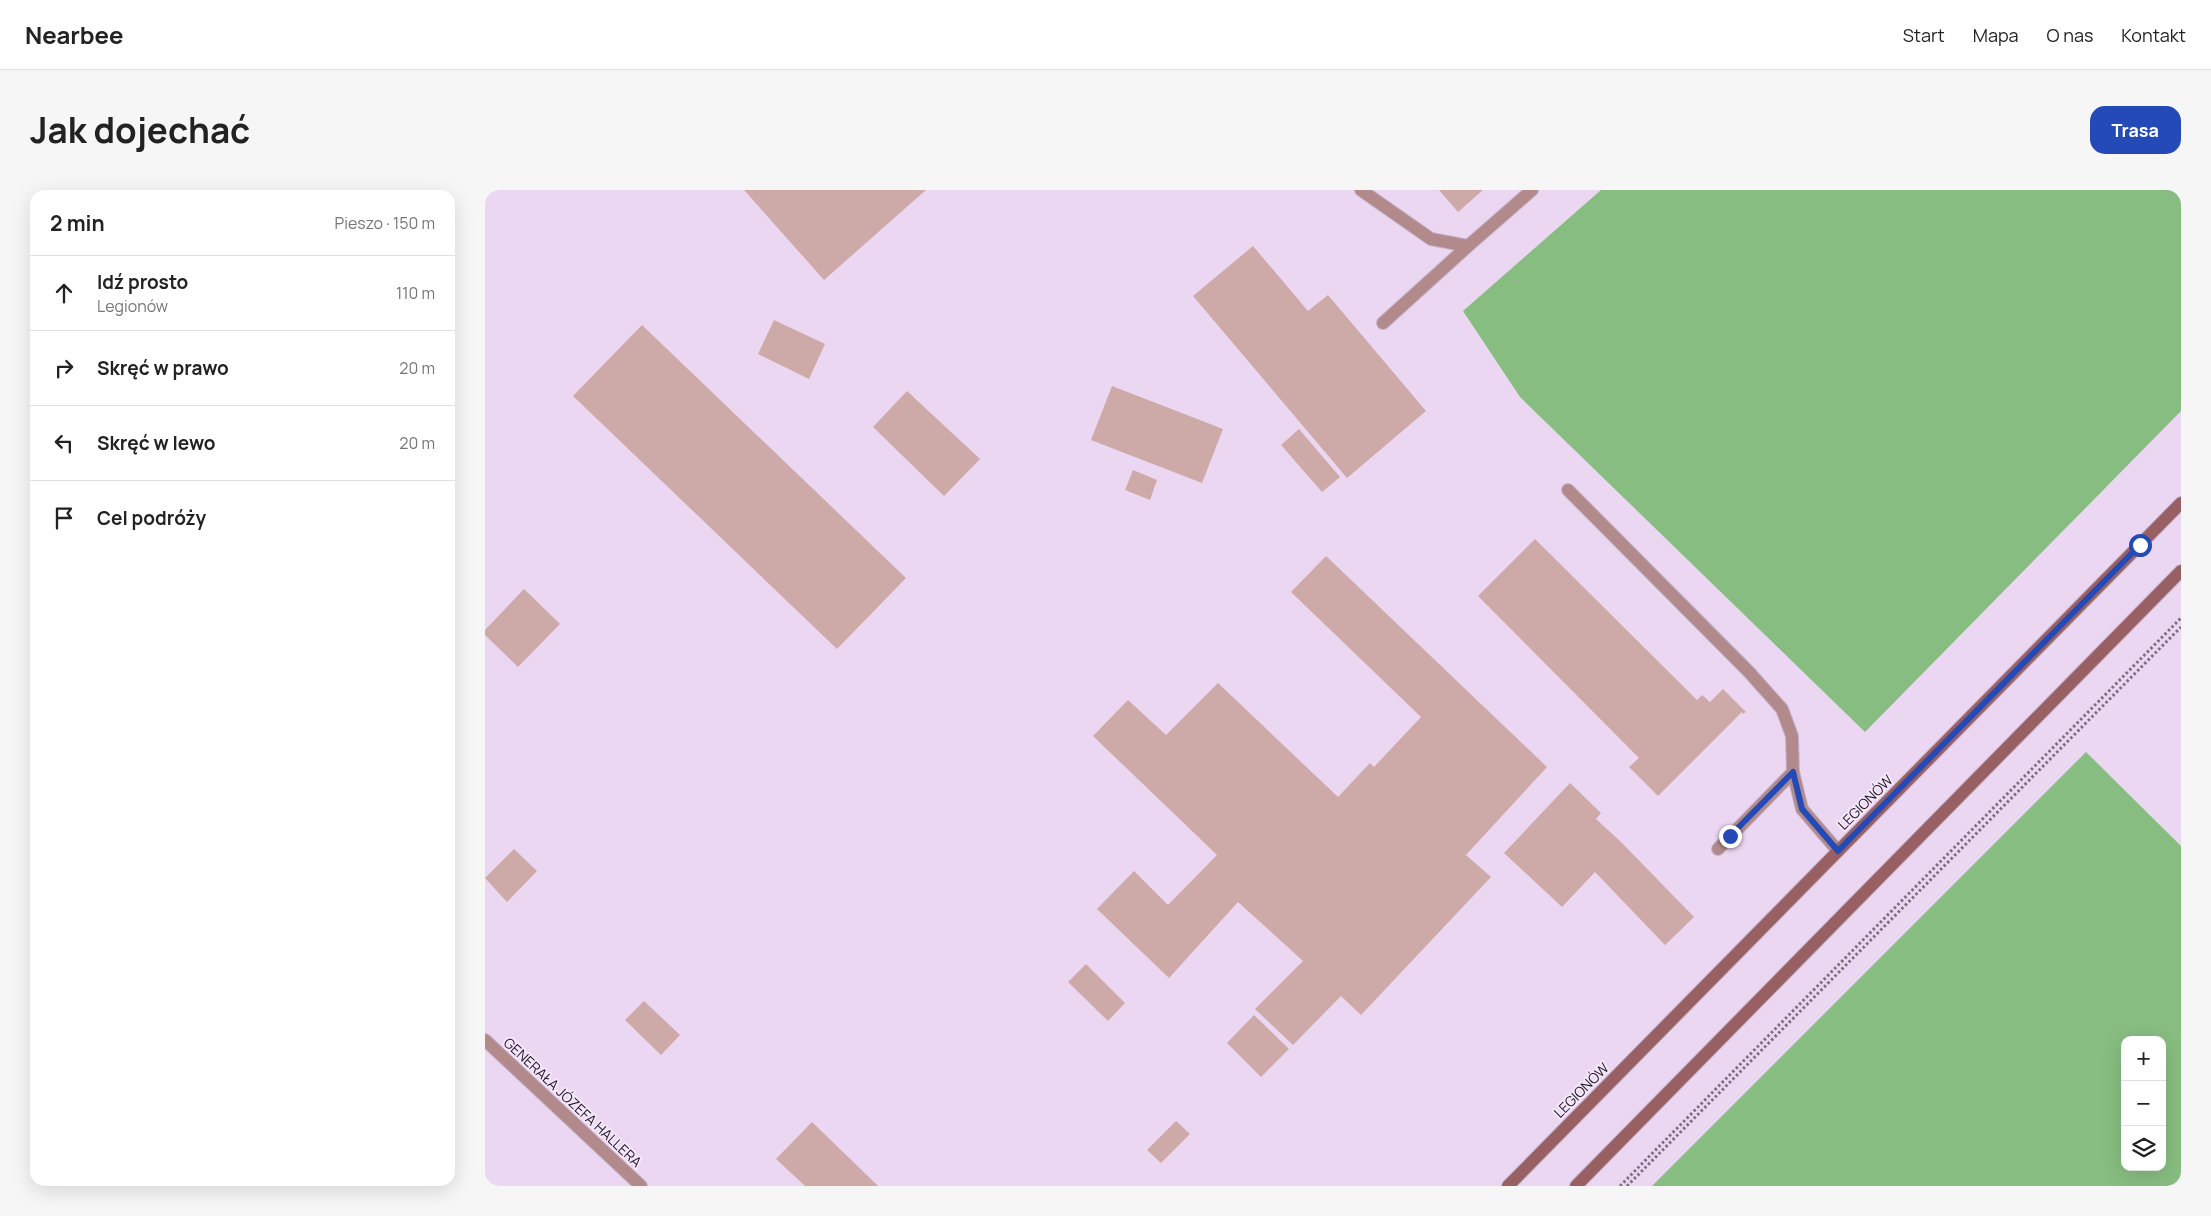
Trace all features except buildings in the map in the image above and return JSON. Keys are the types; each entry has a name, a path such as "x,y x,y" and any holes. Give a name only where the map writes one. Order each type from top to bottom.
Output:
{"street":[{"path":"1361,190 1431,239 1468,246"},
{"path":"1383,324 1532,190"},
{"path":"1568,490 1749,672 1782,709 1792,736 1793,772 1802,809 1838,851"},
{"name":"LEGIONÓW","path":"1508,1186 2181,503"},
{"path":"1576,1186 2181,571"},
{"path":"1718,849 1793,772"},
{"name":"GENERAŁA JÓZEFA HALLERA","path":"485,1040 641,1186"}],"path":[{"path":"1621,1186 2181,618"},
{"path":"1627,1186 2181,627"}],"green space":[{"path":"1601,190 2181,190 2181,411 1865,732 1520,397 1463,311"},
{"path":"2086,752 2181,846 2181,1186 1652,1186"}],"route":[{"path":"1730,836 1793,772 1802,809 1838,851 2140,545"}]}
